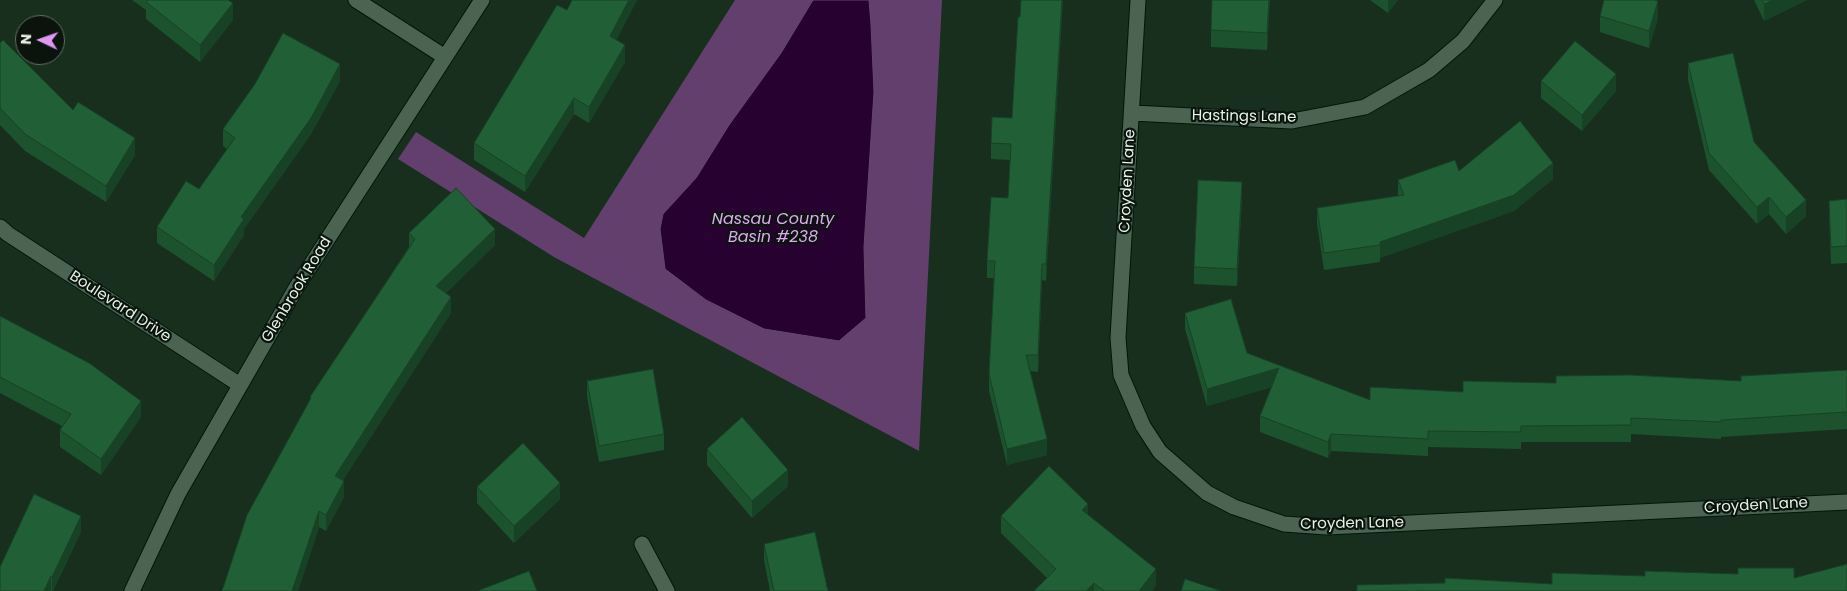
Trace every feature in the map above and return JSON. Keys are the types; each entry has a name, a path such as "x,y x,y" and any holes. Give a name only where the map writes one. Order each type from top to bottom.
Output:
{"street":[{"path":"356,0 445,57"},
{"name":"Glenbrook Road","path":"132,591 178,494 296,288 482,0"},
{"name":"Croyden Lane","path":"1138,0 1118,338 1121,375 1143,426 1160,452 1207,493 1234,507 1284,524 1327,527 1847,502"},
{"name":"Hastings Lane","path":"1132,113 1292,121 1365,107 1429,70 1463,41 1495,0"},
{"name":"Boulevard Drive","path":"0,227 240,385"},
{"path":"642,544 667,591"}],"shaded area":[{"path":"735,0 942,0 919,451 554,257 398,159 416,132 584,238"}],"water":[{"name":"Nassau County Basin #238","path":"813,0 869,0 871,24 874,92 864,247 866,318 839,341 764,329 706,300 665,269 660,229 663,214 696,178 729,125 781,53"}],"building":[{"path":"148,0 228,0 233,3 200,45 146,2"},
{"path":"572,0 629,0 610,36 625,45 589,107 574,98 525,176 474,143 557,5 567,10"},
{"path":"1021,0 1062,0 1046,264 1042,264 1038,355 1026,355 1047,439 1007,449 989,374 995,261 987,261 991,197 1008,198 1011,144 991,143 992,117 1012,118 1018,17 1020,17"},
{"path":"1212,0 1269,0 1267,33 1211,30"},
{"path":"1604,0 1658,1 1649,31 1600,16"},
{"path":"1762,0 1773,0 1764,4"},
{"path":"283,33 340,64 311,118 241,217 244,219 214,265 157,227 186,181 199,189 235,138 223,129 255,84"},
{"path":"3,40 15,52 15,65 28,65 73,110 78,102 135,138 106,186 25,134 0,108 0,43"},
{"path":"1575,41 1616,74 1582,115 1541,81"},
{"path":"1733,53 1754,142 1806,200 1786,217 1769,197 1757,207 1709,153 1688,63"},
{"path":"1520,121 1553,163 1514,195 1380,242 1380,245 1324,253 1317,208 1404,195 1398,180 1455,160 1459,171"},
{"path":"1198,180 1242,182 1237,269 1194,267"},
{"path":"456,188 495,229 436,286 451,297 335,476 344,481 326,515 319,511 292,591 222,591 247,515 310,397 415,239 409,233"},
{"path":"1847,199 1847,246 1831,247 1829,201"},
{"path":"1231,299 1247,353 1370,400 1370,387 1463,392 1463,381 1556,383 1556,376 1630,375 1741,381 1741,376 1847,370 1847,412 1721,420 1721,422 1631,418 1631,425 1521,426 1521,432 1428,431 1428,439 1331,434 1328,442 1260,416 1279,368 1207,389 1185,313"},
{"path":"0,316 89,363 141,401 101,459 60,430 71,414 0,377"},
{"path":"653,369 664,434 599,446 587,381"},
{"path":"742,417 788,470 752,501 707,449"},
{"path":"523,443 560,483 514,526 477,487"},
{"path":"1049,466 1088,504 1082,510 1156,569 1139,591 1104,591 1094,583 1086,591 1034,591 1056,569 1001,516"},
{"path":"34,494 81,516 44,591 0,591 0,567"},
{"path":"815,532 828,591 774,591 764,544"},
{"path":"1847,564 1847,591 1357,591 1357,585 1445,583 1445,578 1552,584 1552,573 1645,576 1645,571 1738,574 1738,568 1794,568 1794,578"},
{"path":"529,571 537,591 477,591"},
{"path":"1185,579 1221,591 1181,591"}]}
